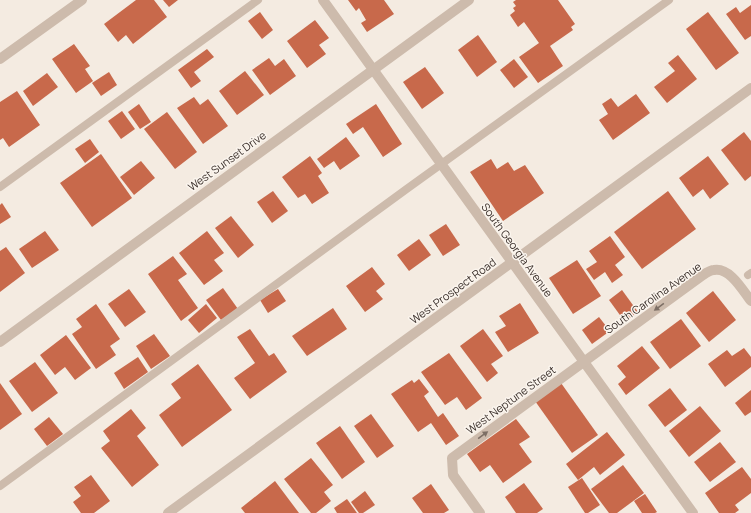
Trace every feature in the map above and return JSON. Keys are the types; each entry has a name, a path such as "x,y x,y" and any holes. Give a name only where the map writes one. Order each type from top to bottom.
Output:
{"street":[{"path":"0,59 82,0"},
{"name":"South Georgia Avenue","path":"323,0 693,513"},
{"name":"West Sunset Drive","path":"0,342 469,0"},
{"name":"West Prospect Road","path":"168,513 751,88"},
{"name":"South Carolina Avenue","path":"584,362 703,275 714,269 726,272 736,280 751,301"},
{"name":"West Neptune Street","path":"480,513 453,475 452,458 584,362"}],"lane":[{"path":"0,187 258,0"},
{"path":"0,486 669,0"}],"building":[{"path":"136,0 154,0 167,17 133,44 126,35 118,42 104,24"},
{"path":"163,0 178,0 169,7"},
{"path":"348,0 384,0 394,14 367,32 361,23 366,20 359,8 356,11"},
{"path":"516,0 558,0 575,24 571,27 573,30 550,46 563,66 538,83 519,57 539,43 524,22 518,27 510,15 515,11 513,8 516,6 513,2"},
{"path":"751,5 751,36 745,40 726,14 736,7 740,13"},
{"path":"260,12 273,30 262,39 248,21"},
{"path":"708,12 739,53 716,70 686,29"},
{"path":"315,20 329,38 319,45 326,54 307,68 287,41"},
{"path":"478,35 497,62 477,77 458,50"},
{"path":"74,44 90,66 85,69 93,81 76,93 52,59"},
{"path":"207,49 214,57 194,72 201,81 191,88 178,70"},
{"path":"678,55 697,79 667,103 654,87 675,71 668,63"},
{"path":"269,58 275,66 284,59 296,76 270,95 252,70"},
{"path":"514,59 528,77 514,88 500,70"},
{"path":"425,67 444,93 422,109 403,82"},
{"path":"245,71 264,95 237,115 219,91"},
{"path":"109,72 117,85 101,96 92,83"},
{"path":"47,73 58,87 33,106 23,91"},
{"path":"17,91 40,125 9,147 3,138 0,140 0,102"},
{"path":"636,94 650,113 613,140 599,120 608,114 602,104 611,98 618,107"},
{"path":"194,97 200,105 208,99 228,126 203,144 177,108"},
{"path":"139,104 151,122 140,129 128,112"},
{"path":"376,104 402,144 383,157 363,127 353,134 346,124"},
{"path":"122,111 135,129 121,139 108,121"},
{"path":"167,112 197,152 175,169 144,129"},
{"path":"744,132 751,141 751,176 745,181 721,150"},
{"path":"346,137 360,156 340,170 334,161 324,168 317,159"},
{"path":"90,139 99,152 85,163 75,149"},
{"path":"101,154 132,198 92,227 60,183"},
{"path":"310,156 322,173 318,176 329,193 312,204 305,194 298,198 282,177"},
{"path":"708,156 729,184 710,199 703,189 693,197 679,178"},
{"path":"491,159 497,169 508,162 514,171 525,165 544,193 503,221 470,172"},
{"path":"141,161 155,178 134,195 120,177"},
{"path":"273,191 288,211 272,223 257,202"},
{"path":"668,191 696,229 642,269 614,232"},
{"path":"2,203 11,217 0,224 0,205"},
{"path":"231,216 254,245 238,258 215,228"},
{"path":"446,224 460,245 443,256 429,235"},
{"path":"45,231 59,250 32,268 19,249"},
{"path":"207,231 224,253 214,260 223,271 204,285 179,253"},
{"path":"610,236 625,257 615,265 623,275 612,283 605,272 594,280 586,269 597,262 589,251"},
{"path":"419,239 431,255 409,271 397,255"},
{"path":"6,247 25,273 0,292 0,251"},
{"path":"173,256 187,274 178,280 198,308 181,321 148,274"},
{"path":"577,260 601,296 573,314 549,278"},
{"path":"372,267 385,284 376,291 383,299 365,312 346,286"},
{"path":"223,288 238,309 221,320 206,300"},
{"path":"129,289 146,312 125,327 108,304"},
{"path":"278,289 286,301 268,313 260,300"},
{"path":"622,290 638,312 625,322 609,300"},
{"path":"713,291 736,320 709,342 686,313"},
{"path":"520,303 539,333 508,352 495,332 506,326 499,316"},
{"path":"96,304 120,339 110,346 116,355 96,369 72,334 82,327 76,319"},
{"path":"206,304 217,318 199,333 188,320"},
{"path":"333,308 347,329 307,356 292,336"},
{"path":"599,317 610,331 592,344 582,330"},
{"path":"681,319 701,346 670,369 650,342"},
{"path":"250,329 269,356 274,353 287,372 250,399 234,378 255,363 237,337"},
{"path":"483,329 503,356 491,364 498,373 487,382 460,346"},
{"path":"154,334 170,356 151,369 136,346"},
{"path":"66,335 91,368 75,380 65,367 55,375 40,355"},
{"path":"642,346 660,368 626,395 618,384 626,377 617,366"},
{"path":"744,348 751,357 751,367 725,387 708,364 727,350 732,356"},
{"path":"449,353 482,398 466,410 457,397 445,405 421,372"},
{"path":"138,357 148,372 124,389 114,373"},
{"path":"35,362 58,393 32,412 9,381"},
{"path":"198,364 232,410 182,447 159,415 181,398 171,384"},
{"path":"419,379 429,392 424,396 438,417 443,413 459,436 446,445 431,423 418,432 391,394 412,380 414,383"},
{"path":"0,383 22,414 0,430"},
{"path":"561,383 598,435 572,453 535,401"},
{"path":"670,388 687,410 665,427 648,405"},
{"path":"751,390 751,412 745,416 735,403"},
{"path":"700,406 721,431 689,457 669,431"},
{"path":"131,409 146,428 137,436 159,465 132,487 101,448 110,441 103,431"},
{"path":"371,414 394,446 377,458 354,426"},
{"path":"49,417 63,434 47,446 34,429"},
{"path":"516,419 530,437 519,444 532,462 503,483 490,465 480,472 467,454"},
{"path":"340,426 365,462 342,479 316,443"},
{"path":"607,432 625,455 600,475 594,467 578,480 566,464"},
{"path":"720,442 736,462 710,482 694,462"},
{"path":"311,458 333,485 324,492 331,501 316,513 311,513 284,479"},
{"path":"623,465 644,493 617,513 609,513 591,489"},
{"path":"742,467 751,479 751,493 735,505 739,510 735,513 719,513 705,493"},
{"path":"91,475 110,501 94,513 81,513 73,502 81,496 74,487"},
{"path":"582,478 600,505 588,513 585,513 568,487"},
{"path":"275,481 299,513 245,513 241,508"},
{"path":"524,483 543,509 537,513 516,513 505,497"},
{"path":"431,484 449,510 444,513 423,513 412,498"},
{"path":"365,491 375,505 363,513 359,513 351,502"},
{"path":"645,494 657,512 642,513 634,501"},
{"path":"347,499 357,513 337,513 334,508"}]}
